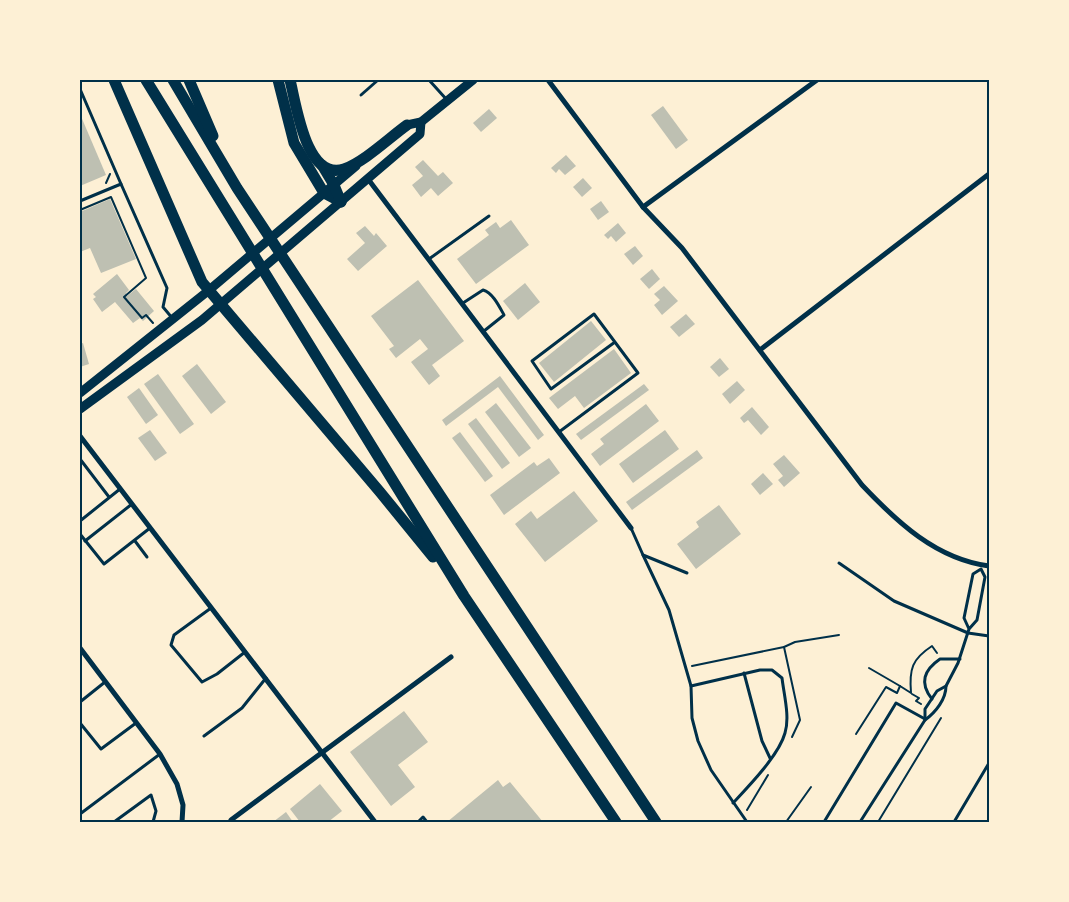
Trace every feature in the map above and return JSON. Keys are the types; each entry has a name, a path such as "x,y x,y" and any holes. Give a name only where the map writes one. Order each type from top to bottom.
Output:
{"highway":[{"path":"114,80 194,266 222,303 464,596"},
{"path":"146,80 464,596 616,822"},
{"path":"173,80 237,188 656,822"},
{"path":"189,80 237,188"},
{"path":"278,80 294,143 324,193 341,202"},
{"path":"290,80 304,138 310,152 334,185 341,202"},
{"path":"322,166 342,170 407,125"}],"main road":[{"path":"80,393 211,288 407,125 421,122 473,80"},
{"path":"80,409 222,303 420,134 421,122"}],"street":[{"path":"548,80 643,207 682,248 862,485 893,518 924,541 982,567 989,566"},
{"path":"643,207 817,80"},
{"path":"760,350 989,174"},
{"path":"368,179 631,528"},
{"path":"80,436 375,822"},
{"path":"80,648 160,754 177,784 183,805 182,822"},
{"path":"231,820 451,658"}],"lane":[{"path":"361,95 378,80"},
{"path":"429,80 448,101"},
{"path":"80,89 166,288 163,308 173,319"},
{"path":"80,200 121,184"},
{"path":"429,259 489,216"},
{"path":"462,304 483,290 488,291 504,315 484,332"},
{"path":"559,432 638,372 594,314 532,361 551,389 615,342"},
{"path":"80,459 109,497"},
{"path":"80,521 120,489"},
{"path":"85,542 132,504"},
{"path":"80,534 104,564 150,528"},
{"path":"631,528 669,610 691,686 692,718 698,741 711,770 747,822"},
{"path":"135,541 147,557"},
{"path":"643,555 687,573"},
{"path":"839,563 894,601 969,631 989,636"},
{"path":"860,822 925,720 932,715 946,695 946,686 960,659 969,631 977,620 985,577 982,567 973,574 964,618 969,631"},
{"path":"212,608 174,635 170,640 170,645 202,682 217,674 246,652"},
{"path":"932,699 924,686 923,678 926,671 940,659 960,659"},
{"path":"691,686 760,670 772,670 782,678 787,717 785,734 770,758 733,803"},
{"path":"744,673 762,741 770,758"},
{"path":"204,736 242,708 266,678"},
{"path":"80,702 105,682"},
{"path":"925,720 925,709 937,690 946,686"},
{"path":"824,822 896,702 925,720"},
{"path":"80,723 101,749 136,722"},
{"path":"80,814 160,754"},
{"path":"954,822 987,770 989,762"},
{"path":"114,822 151,795 156,811 153,822"},
{"path":"418,822 423,817 427,822"}],"path":[{"path":"80,210 111,197 146,278 124,297 142,318 146,315 153,324"},
{"path":"911,693 911,671 918,655 932,646 936,654 942,653"},
{"path":"692,666 784,647"},
{"path":"869,668 919,698 916,701 922,705"},
{"path":"856,734 886,688 897,693 900,686"},
{"path":"878,822 941,718"},
{"path":"786,822 811,787"}],"building":[{"path":"663,106 688,140 676,149 651,115"},
{"path":"489,109 497,118 481,132 473,123"},
{"path":"80,114 106,175 80,186"},
{"path":"566,155 576,166 565,175 559,169 556,173 551,168"},
{"path":"423,160 438,176 443,172 453,183 438,196 431,188 421,197 412,185 423,176 415,167"},
{"path":"583,178 592,188 582,197 573,187"},
{"path":"110,199 136,259 101,273 90,248 80,252 80,212"},
{"path":"601,201 609,212 598,220 590,209"},
{"path":"511,220 529,245 476,284 457,259 489,235 485,230 496,222 500,228"},
{"path":"618,223 626,233 616,242 611,236 608,239 604,235"},
{"path":"365,226 374,236 376,233 387,246 358,271 347,259 365,243 356,233"},
{"path":"635,246 643,256 633,265 624,254"},
{"path":"652,269 660,279 649,289 640,279"},
{"path":"117,274 129,290 126,293 127,296 136,289 154,311 143,321 140,318 133,323 115,302 102,312 93,299 96,297 93,294"},
{"path":"418,280 464,341 432,365 440,376 429,385 411,362 428,349 420,339 396,358 389,349 394,346 371,316"},
{"path":"525,283 540,302 518,320 503,301"},
{"path":"664,286 678,301 662,315 654,305 660,300 654,294"},
{"path":"686,314 695,324 679,337 670,327"},
{"path":"591,321 606,340 554,382 539,363"},
{"path":"83,343 89,364 80,367 80,344"},
{"path":"614,349 631,373 584,408 575,396 558,409 549,398"},
{"path":"720,358 729,369 719,377 710,367"},
{"path":"197,364 226,402 211,414 182,376"},
{"path":"158,374 194,424 180,434 144,384"},
{"path":"500,376 544,435 538,440 498,387 446,426 442,420"},
{"path":"737,381 745,390 730,404 722,394"},
{"path":"644,384 649,390 581,440 576,434"},
{"path":"139,388 158,415 146,424 127,397"},
{"path":"496,403 531,448 519,457 485,412"},
{"path":"646,404 659,421 600,466 591,454 604,444 600,439"},
{"path":"752,407 769,427 761,435 748,420 744,423 740,418"},
{"path":"476,418 510,463 502,469 468,424"},
{"path":"150,430 167,453 155,461 138,438"},
{"path":"665,430 679,449 633,483 619,464"},
{"path":"460,432 493,476 485,482 452,438"},
{"path":"697,450 703,458 632,510 626,502"},
{"path":"784,455 800,473 784,487 778,480 783,476 773,464"},
{"path":"549,458 560,473 504,515 490,495 534,462 537,466"},
{"path":"763,473 773,484 760,495 751,484"},
{"path":"574,491 598,521 545,562 515,524 531,511 537,519"},
{"path":"719,505 741,534 696,569 677,544 699,527 696,522"},
{"path":"404,711 428,742 398,765 415,787 391,806 350,752"},
{"path":"498,780 503,787 510,782 543,822 447,822"},
{"path":"320,784 342,811 328,822 300,822 290,809"},
{"path":"286,812 293,822 273,822"}]}
